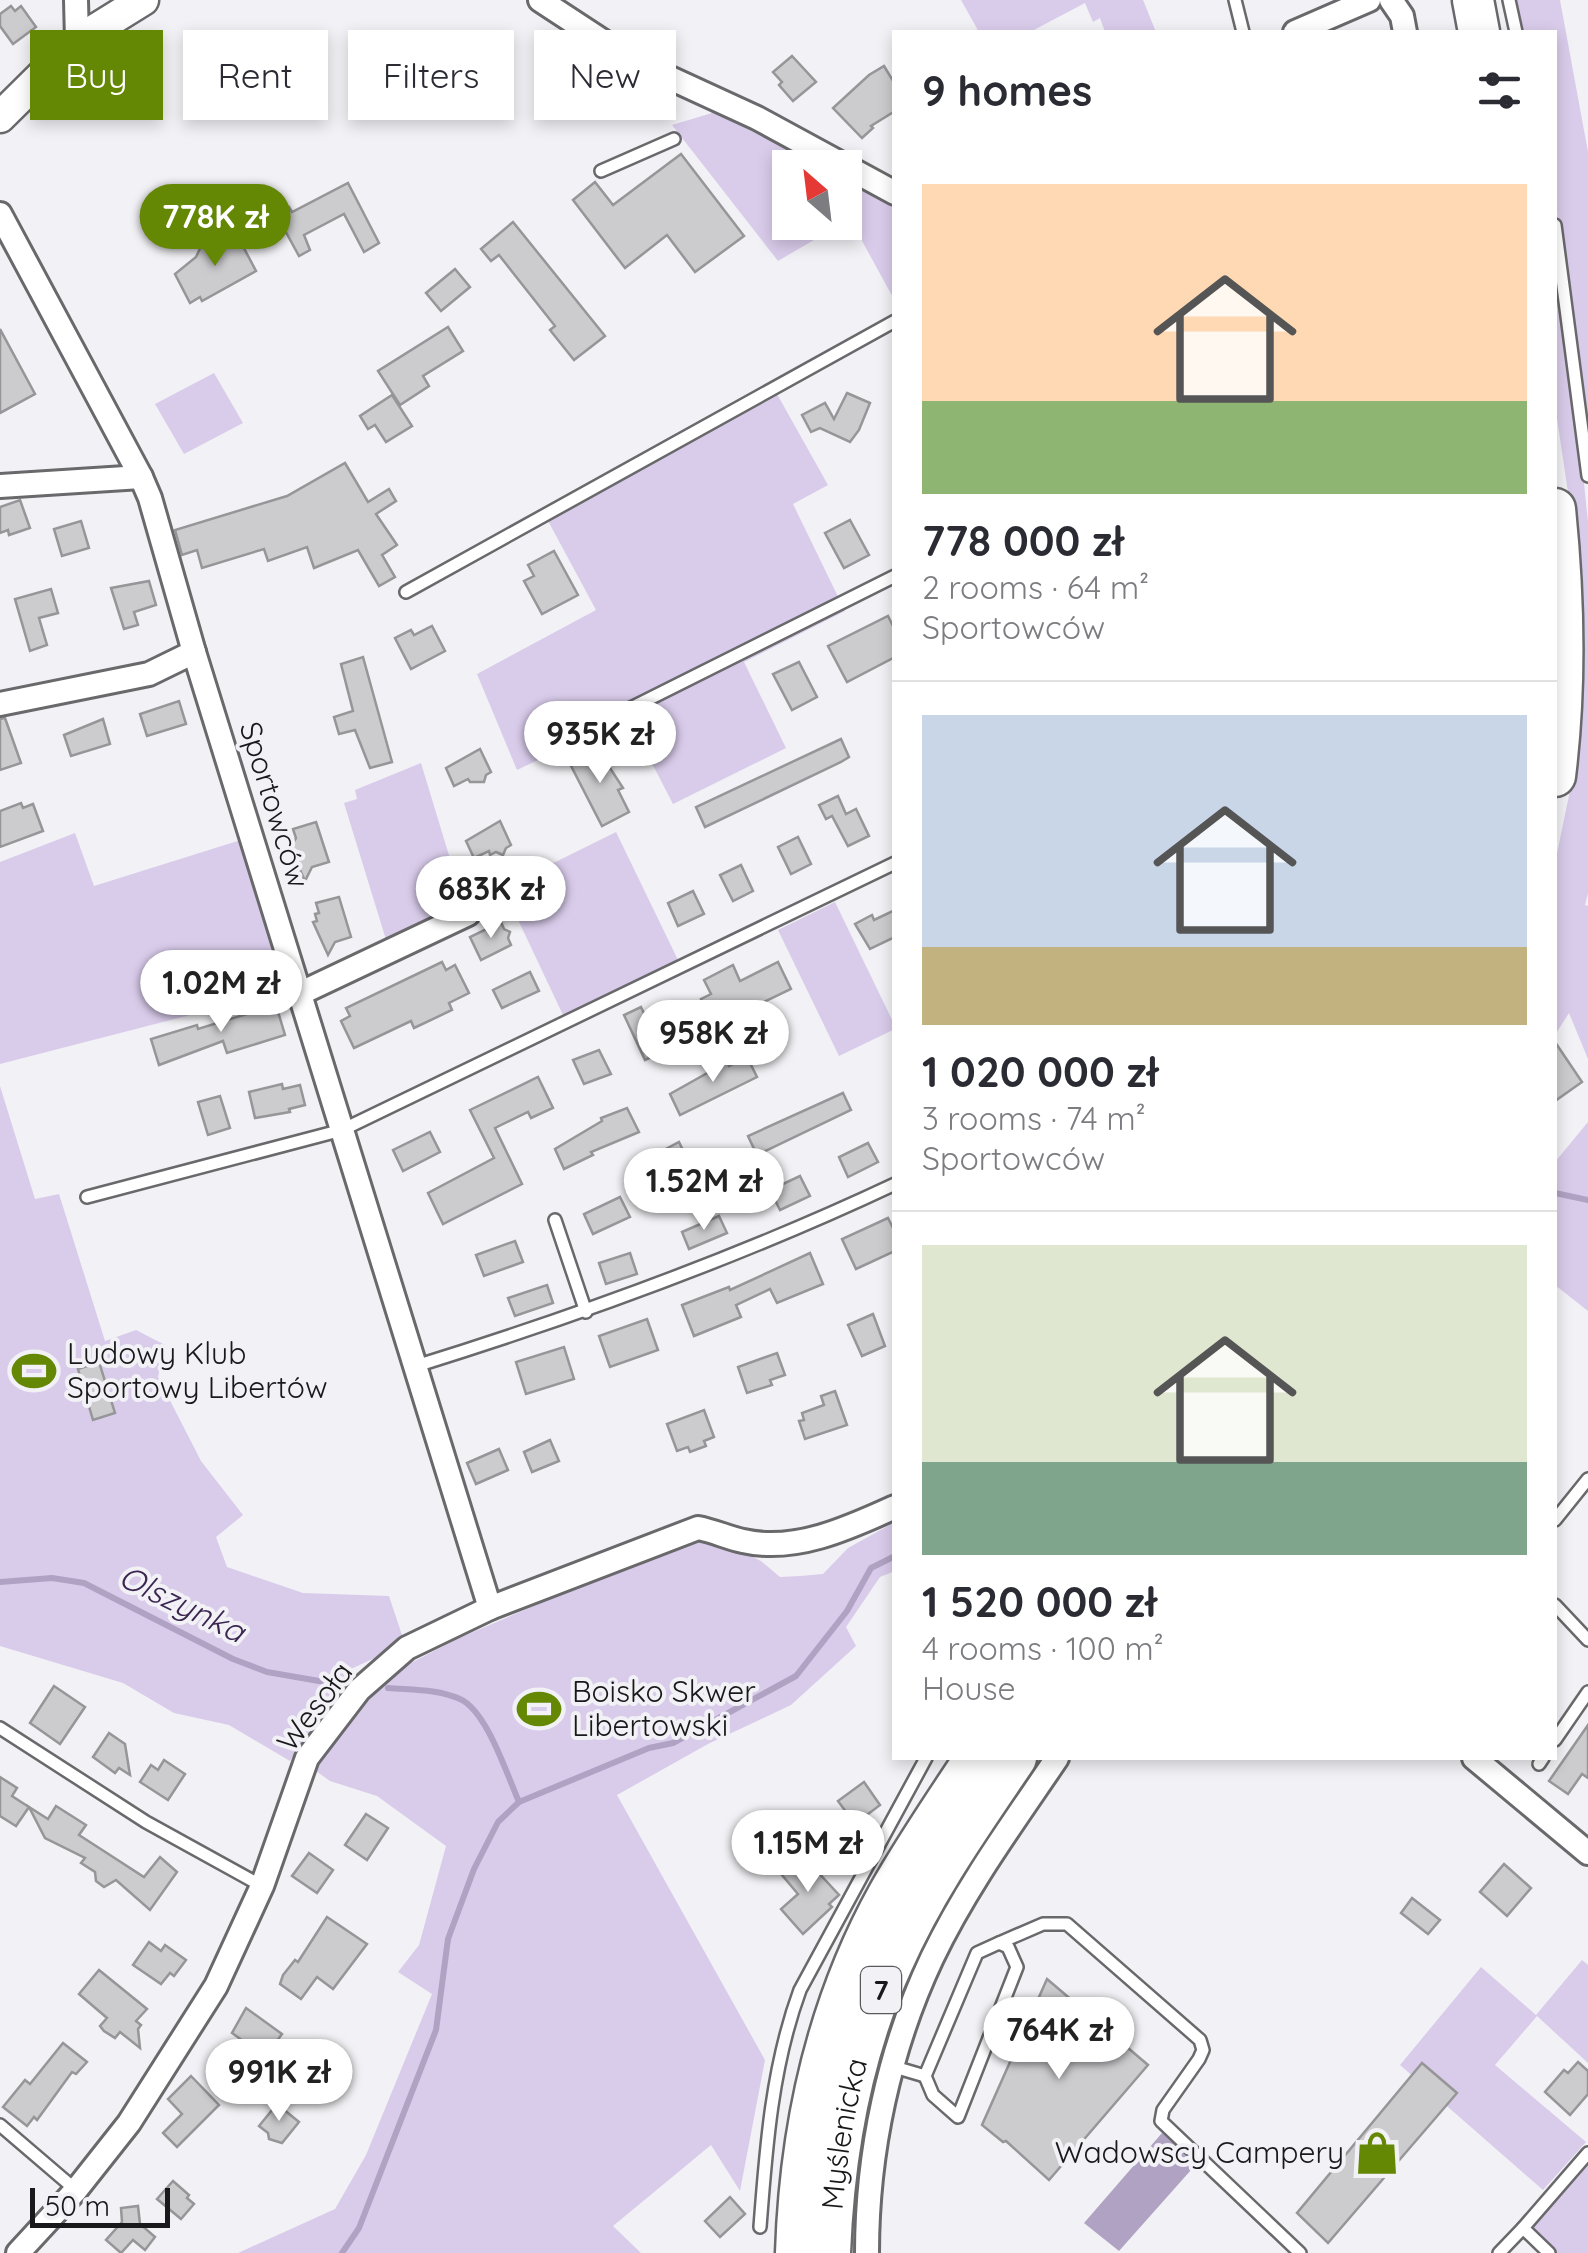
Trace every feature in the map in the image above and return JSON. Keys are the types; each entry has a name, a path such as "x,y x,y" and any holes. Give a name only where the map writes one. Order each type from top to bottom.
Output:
{"highway":[{"path":"1473,0 1479,30"},
{"path":"1557,536 1564,629 1562,753"},
{"name":"Myślenicka","path":"796,2253 804,2144 813,2093 838,2007 888,1894 975,1760"},
{"name":"Myślenicka","path":"830,2253 843,2120 858,2055 880,1992 924,1900 1015,1760"}],"street":[{"path":"76,0 77,30"},
{"path":"95,30 144,0"},
{"path":"540,0 633,61 757,118 892,191"},
{"path":"1300,30 1369,0"},
{"path":"1391,0 1399,9 1404,30"},
{"path":"0,117 30,87"},
{"name":"Sportowców","path":"0,214 150,498 194,652 490,1608"},
{"path":"0,486 140,477"},
{"path":"0,704 148,674 194,652"},
{"path":"300,993 468,914 472,902"},
{"name":"Wesoła","path":"18,2253 76,2190 128,2123 216,1986 262,1886 306,1758 359,1690 407,1648 490,1608 698,1528 742,1541 774,1544 838,1532 892,1508"},
{"path":"866,2253 875,2156 891,2066 913,2002 956,1913 1056,1760"},
{"path":"1476,1760 1588,1854"}],"lane":[{"path":"1235,0 1242,30"},
{"path":"1509,0 1516,30"},
{"path":"601,171 674,140"},
{"path":"1557,240 1588,476"},
{"path":"406,592 892,323"},
{"path":"621,713 892,578"},
{"path":"87,1197 342,1130 892,864"},
{"path":"416,1366 586,1312 765,1244 892,1185"},
{"path":"555,1220 586,1312"},
{"path":"1557,1518 1588,1479"},
{"path":"1557,1607 1588,1640"},
{"path":"1557,1737 1588,1692"},
{"path":"0,1728 146,1822 262,1886"},
{"path":"760,2228 771,2109 790,2016 800,1990 925,1760"},
{"path":"999,1943 1008,1947 1017,1966 958,2117 933,2095 925,2076 976,1953 999,1943 1043,1924 1067,1924 1200,2040 1202,2050 1163,2110 1160,2121 1300,2253"},
{"path":"891,2066 925,2076"},
{"path":"0,2125 76,2190"},
{"path":"1499,2253 1588,2153"},
{"path":"1523,2228 1549,2253"}],"shaded area":[{"path":"961,0 1143,0 1155,30 1104,30 1100,18 1093,22 1085,3 1034,30 978,30"},
{"path":"1517,0 1560,0 1588,152 1588,418 1557,213 1557,30 1523,30"},
{"path":"722,110 798,150 772,150 772,240 814,240 778,261 672,125"},
{"path":"862,184 892,203 892,296 862,240"},
{"path":"1557,267 1588,522 1588,1059 1569,1013 1557,1032 1557,853 1573,776 1573,526 1557,418"},
{"path":"214,373 243,423 184,454 155,404"},
{"path":"777,394 828,485 793,504 845,611 744,662 786,748 673,804 628,717 517,770 477,674 596,610 547,519"},
{"path":"421,763 464,905 387,943 344,803 357,799 355,790"},
{"path":"616,832 678,960 563,1015 503,888"},
{"path":"75,833 94,886 244,839 287,990 0,1064 0,862"},
{"path":"835,902 892,1020 892,1030 839,1056 778,930"},
{"path":"0,1086 35,1199 59,1194 105,1341 136,1330 165,1345 158,1377 201,1461 243,1515 216,1537 227,1567 303,1593 389,1596 405,1644 351,1669 290,1761 229,1725 174,1713 123,1683 0,1646"},
{"path":"1588,1122 1588,1311 1557,1287 1557,1160"},
{"path":"892,1524 892,1572 880,1577 846,1627 856,1646 791,1705 708,1744 617,1795 765,2060 740,2191 711,2145 613,2226 641,2253 238,2253 335,2209 366,2155 432,1994 398,1972 419,1945 446,1846 377,1796 330,1781 316,1771 321,1752 368,1691 386,1676 457,1639 703,1533 761,1561 780,1577 823,1574 848,1548"},
{"path":"1582,1960 1588,1965 1588,2063 1537,2016 1495,2065 1586,2142 1543,2190 1400,2065 1481,1967 1536,2015"},
{"path":"1162,2133 1199,2161 1119,2251 1084,2223"},
{"path":"1588,2163 1588,2253 1553,2253 1529,2229"}],"building":[{"path":"11,6 15,11 21,6 36,27 13,44 0,26 0,14"},
{"path":"792,56 816,82 793,101 773,72"},
{"path":"884,66 892,79 892,113 871,126 862,138 833,108"},
{"path":"681,154 744,236 695,272 667,235 625,268 573,200 595,182 613,205"},
{"path":"348,183 379,243 364,252 344,214 304,235 310,250 299,256 276,214 289,207 292,212"},
{"path":"513,222 605,336 574,360 550,330 555,326 499,255 491,261 481,249"},
{"path":"237,235 256,271 202,301 200,297 190,303 175,274 196,257 204,240 223,243"},
{"path":"455,269 470,287 441,311 426,293"},
{"path":"448,327 463,351 423,376 429,386 400,405 378,371"},
{"path":"0,329 35,394 0,413"},
{"path":"847,393 870,403 850,442 820,428 811,432 802,415 825,403 834,419"},
{"path":"392,395 412,426 386,442 375,425 368,429 360,416"},
{"path":"345,463 368,502 389,489 396,501 376,514 397,545 382,555 395,577 379,586 358,550 314,568 307,547 268,561 264,549 202,568 197,550 182,555 175,530 287,496"},
{"path":"20,500 30,528 9,535 8,530 0,533 0,507"},
{"path":"850,520 869,555 844,568 825,533"},
{"path":"81,521 89,548 62,556 54,529"},
{"path":"554,551 578,595 542,614 524,581 534,576 528,565"},
{"path":"149,581 156,605 134,612 138,625 124,629 111,588"},
{"path":"51,589 58,613 39,618 47,645 30,651 15,599"},
{"path":"888,616 892,624 892,659 847,682 828,646"},
{"path":"432,626 445,651 411,669 395,638 411,630 414,635"},
{"path":"363,657 392,762 370,768 355,730 339,734 334,717 353,711 341,664"},
{"path":"799,662 817,697 792,710 773,674"},
{"path":"179,701 186,724 147,736 140,714"},
{"path":"5,718 21,763 0,770 0,719"},
{"path":"103,719 110,744 71,756 64,735"},
{"path":"841,739 849,757 705,827 696,807"},
{"path":"597,748 623,788 618,790 629,812 602,826 569,762"},
{"path":"480,749 491,772 484,782 468,779 454,786 446,768"},
{"path":"838,796 846,814 856,809 869,836 848,846 832,816 826,819 819,805"},
{"path":"21,803 23,808 33,804 43,831 0,847 0,811"},
{"path":"500,821 511,845 503,855 490,855 489,851 474,858 466,841"},
{"path":"316,822 329,862 312,867 305,881 290,848 296,838 293,829"},
{"path":"798,837 811,864 791,874 778,847"},
{"path":"741,865 753,891 733,901 720,875"},
{"path":"693,891 704,914 678,926 668,903"},
{"path":"339,897 351,937 335,942 328,955 313,922 319,913 316,903"},
{"path":"892,911 892,938 870,949 855,924 872,915 874,920"},
{"path":"501,922 510,932 511,945 481,960 470,937"},
{"path":"442,962 446,970 455,965 469,993 449,1003 452,1010 414,1028 411,1021 354,1048 341,1021 350,1016 346,1008"},
{"path":"778,962 791,989 714,1026 701,999 711,994 704,980 733,965 740,981"},
{"path":"530,972 539,991 502,1008 493,990"},
{"path":"276,1005 285,1035 227,1053 223,1041 159,1065 151,1039"},
{"path":"641,1007 666,1050 645,1060 624,1015"},
{"path":"1557,1045 1582,1082 1557,1100"},
{"path":"599,1050 611,1074 584,1084 573,1060"},
{"path":"747,1057 757,1077 680,1115 670,1094 727,1062 729,1066"},
{"path":"538,1077 553,1108 531,1118 528,1112 495,1128 522,1184 443,1224 428,1193 494,1158 470,1110"},
{"path":"282,1084 283,1089 300,1085 305,1105 289,1109 290,1112 255,1118 249,1092"},
{"path":"843,1093 851,1110 757,1155 748,1136"},
{"path":"220,1096 230,1128 208,1135 198,1102"},
{"path":"627,1108 639,1132 591,1152 593,1155 564,1169 555,1149 602,1121 601,1118"},
{"path":"430,1132 440,1152 403,1171 393,1150"},
{"path":"679,1142 700,1186 664,1204 654,1184 674,1175 662,1151"},
{"path":"868,1143 878,1162 848,1177 839,1157"},
{"path":"800,1176 810,1196 780,1210 770,1190"},
{"path":"620,1197 630,1217 593,1234 584,1214"},
{"path":"719,1216 727,1233 689,1249 682,1232"},
{"path":"888,1218 892,1226 892,1252 856,1269 842,1239"},
{"path":"515,1241 523,1262 484,1276 476,1255"},
{"path":"630,1253 637,1274 606,1284 599,1263"},
{"path":"810,1253 823,1284 777,1303 770,1289 736,1305 741,1317 694,1336 682,1305 729,1287 730,1290"},
{"path":"547,1285 553,1303 515,1316 508,1298"},
{"path":"873,1314 885,1346 862,1356 848,1325"},
{"path":"647,1319 658,1350 610,1367 599,1336"},
{"path":"564,1347 574,1379 526,1394 516,1362"},
{"path":"777,1353 785,1375 770,1380 772,1385 747,1393 738,1367"},
{"path":"99,1362 115,1413 93,1420 78,1369"},
{"path":"835,1391 847,1425 805,1439 799,1421 804,1420 802,1413 824,1405 821,1396"},
{"path":"704,1410 714,1437 704,1441 706,1446 690,1452 688,1447 677,1451 667,1424"},
{"path":"550,1440 559,1461 532,1472 524,1452"},
{"path":"499,1449 508,1470 476,1484 467,1463"},
{"path":"54,1686 85,1707 60,1744 30,1723"},
{"path":"1588,1725 1588,1778 1582,1774 1568,1794 1549,1781"},
{"path":"109,1733 125,1744 130,1775 119,1768 115,1773 93,1757"},
{"path":"164,1760 185,1774 168,1800 140,1782 151,1765 158,1770"},
{"path":"0,1777 17,1788 12,1796 29,1807 16,1826 0,1816"},
{"path":"864,1782 880,1805 855,1824 838,1801"},
{"path":"56,1806 86,1825 79,1835 144,1877 160,1857 177,1872 150,1910 116,1880 104,1887 96,1881 95,1872 81,1863 85,1858 45,1838 29,1807 48,1819"},
{"path":"366,1814 388,1828 367,1860 345,1845"},
{"path":"309,1853 333,1870 317,1893 292,1876"},
{"path":"803,1856 839,1895 803,1934 781,1909 798,1894 782,1875"},
{"path":"1504,1864 1531,1888 1507,1916 1480,1892"},
{"path":"1412,1898 1440,1920 1428,1934 1401,1913"},
{"path":"327,1917 367,1944 333,1989 317,1977 301,1999 280,1984"},
{"path":"149,1942 161,1951 165,1945 186,1960 174,1976 170,1973 161,1984 133,1965"},
{"path":"99,1970 147,2009 136,2021 141,2025 140,2048 120,2032 115,2038 104,2031 100,2026 107,2018 79,1994"},
{"path":"1047,1979 1148,2065 1049,2180 982,2125"},
{"path":"246,2008 282,2034 265,2057 232,2033"},
{"path":"63,2043 87,2062 76,2074 72,2072 37,2120 34,2117 27,2126 3,2107 25,2080 30,2084"},
{"path":"1578,2062 1588,2071 1588,2094 1570,2115 1545,2092 1564,2070 1568,2073"},
{"name":"Wadowscy Campery","path":"1422,2063 1457,2093 1328,2243 1297,2213"},
{"path":"191,2076 219,2105 177,2147 163,2133 182,2114 168,2099"},
{"path":"277,2104 299,2122 282,2143 269,2139 259,2126"},
{"path":"173,2181 194,2204 181,2219 157,2199"},
{"path":"730,2197 745,2214 720,2237 705,2221"},
{"path":"138,2206 140,2224 155,2237 145,2250 133,2240 121,2253 106,2240 122,2222 121,2208"}],"waterway":[{"name":"Olszynka","path":"1557,1193 1588,1200"},
{"path":"342,2253 359,2228 436,2030 448,1939 474,1869 498,1822 519,1802 649,1748 673,1743 796,1676 847,1611 871,1568 892,1558"},
{"name":"Olszynka","path":"0,1582 52,1578 84,1583 233,1659 267,1672 342,1685"},
{"name":"Olszynka","path":"388,1688 443,1693 470,1706 495,1745 519,1802"}],"place":[{"name":"Ludowy Klub Sportowy Libertów","path":"34,1371"},
{"name":"Boisko Skwer Libertowski","path":"539,1709"},
{"name":"Wadowscy Campery","path":"1377,2153"}]}
